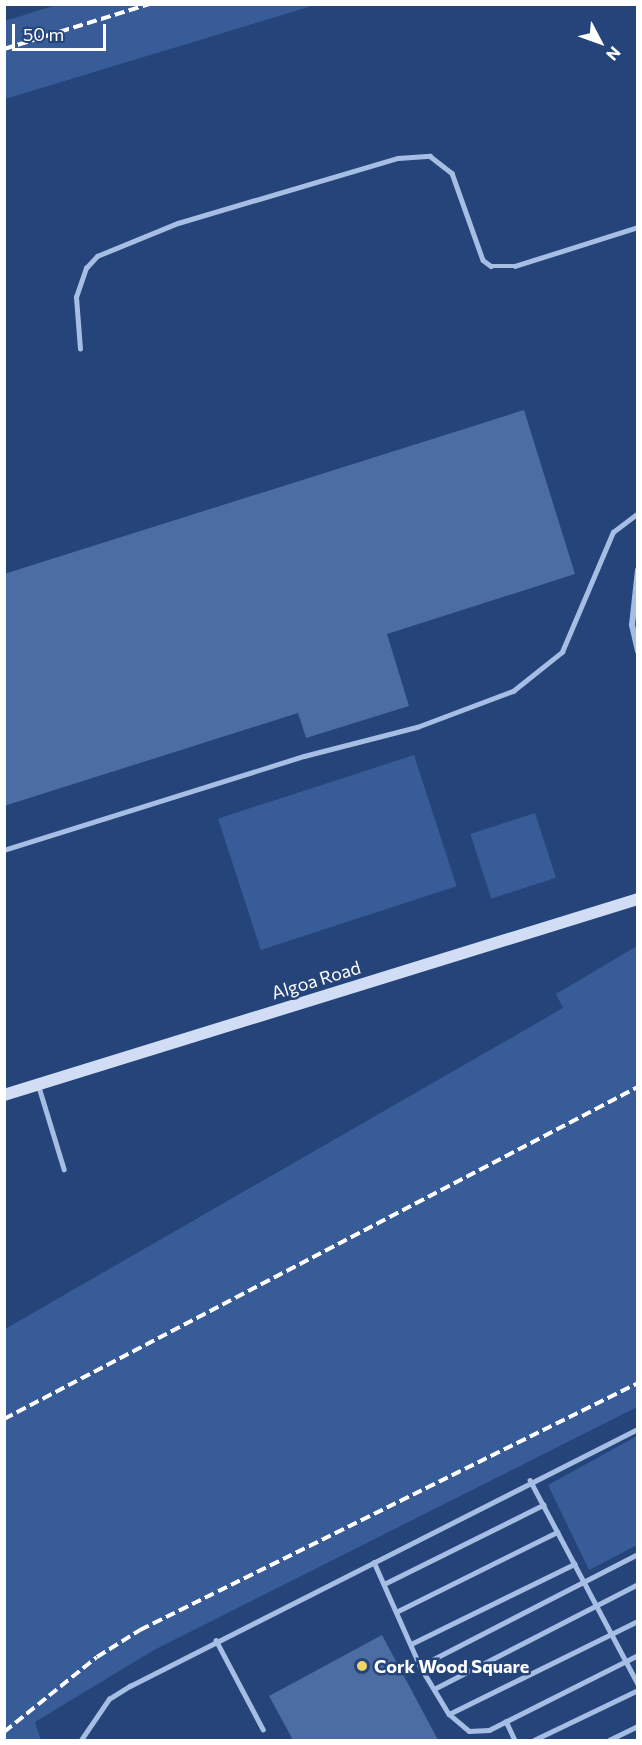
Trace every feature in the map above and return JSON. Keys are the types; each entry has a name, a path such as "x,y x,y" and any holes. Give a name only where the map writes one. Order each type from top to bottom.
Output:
{"street":[{"path":"638,570 633,599 632,625 638,651"},
{"name":"Algoa Road","path":"4,1095 638,899"}],"lane":[{"path":"80,350 76,297 86,268 97,256 186,220 398,158 430,156 452,173 483,260 491,266 515,266 638,227"},
{"path":"4,850 304,756 417,726 513,691 562,652 613,532 638,513"},
{"path":"38,1084 64,1169"},
{"path":"81,1740 109,1699 216,1640 374,1562 530,1480 638,1429"},
{"path":"530,1480 638,1684"},
{"path":"384,1584 543,1505"},
{"path":"396,1612 557,1532"},
{"path":"420,1666 638,1554"},
{"path":"374,1562 420,1666 448,1714 469,1731 489,1730 638,1655"},
{"path":"411,1644 574,1564"},
{"path":"434,1689 638,1584"},
{"path":"448,1714 638,1621"},
{"path":"216,1640 263,1729"},
{"path":"534,1740 638,1690"},
{"path":"506,1722 515,1740"},
{"path":"609,1740 638,1726"}],"shaded area":[{"path":"56,5 315,5 5,99 5,21"},
{"path":"414,755 457,886 261,950 218,819"},
{"path":"535,813 556,878 491,899 470,834"},
{"path":"637,946 637,1407 154,1650 35,1722 41,1740 5,1740 5,1329 563,1008 556,994"},
{"path":"637,1436 637,1545 589,1570 548,1485"}],"building":[{"path":"524,410 575,574 387,634 409,706 306,738 298,713 4,806 4,574"},
{"name":"Cork Wood Square","path":"382,1635 438,1740 293,1740 269,1696"}],"railway":[{"path":"4,49 149,4"},
{"path":"4,1419 638,1087"},
{"path":"4,1732 97,1657 140,1630 638,1383"}],"place":[{"name":"Cork Wood Square","path":"362,1666"}]}
